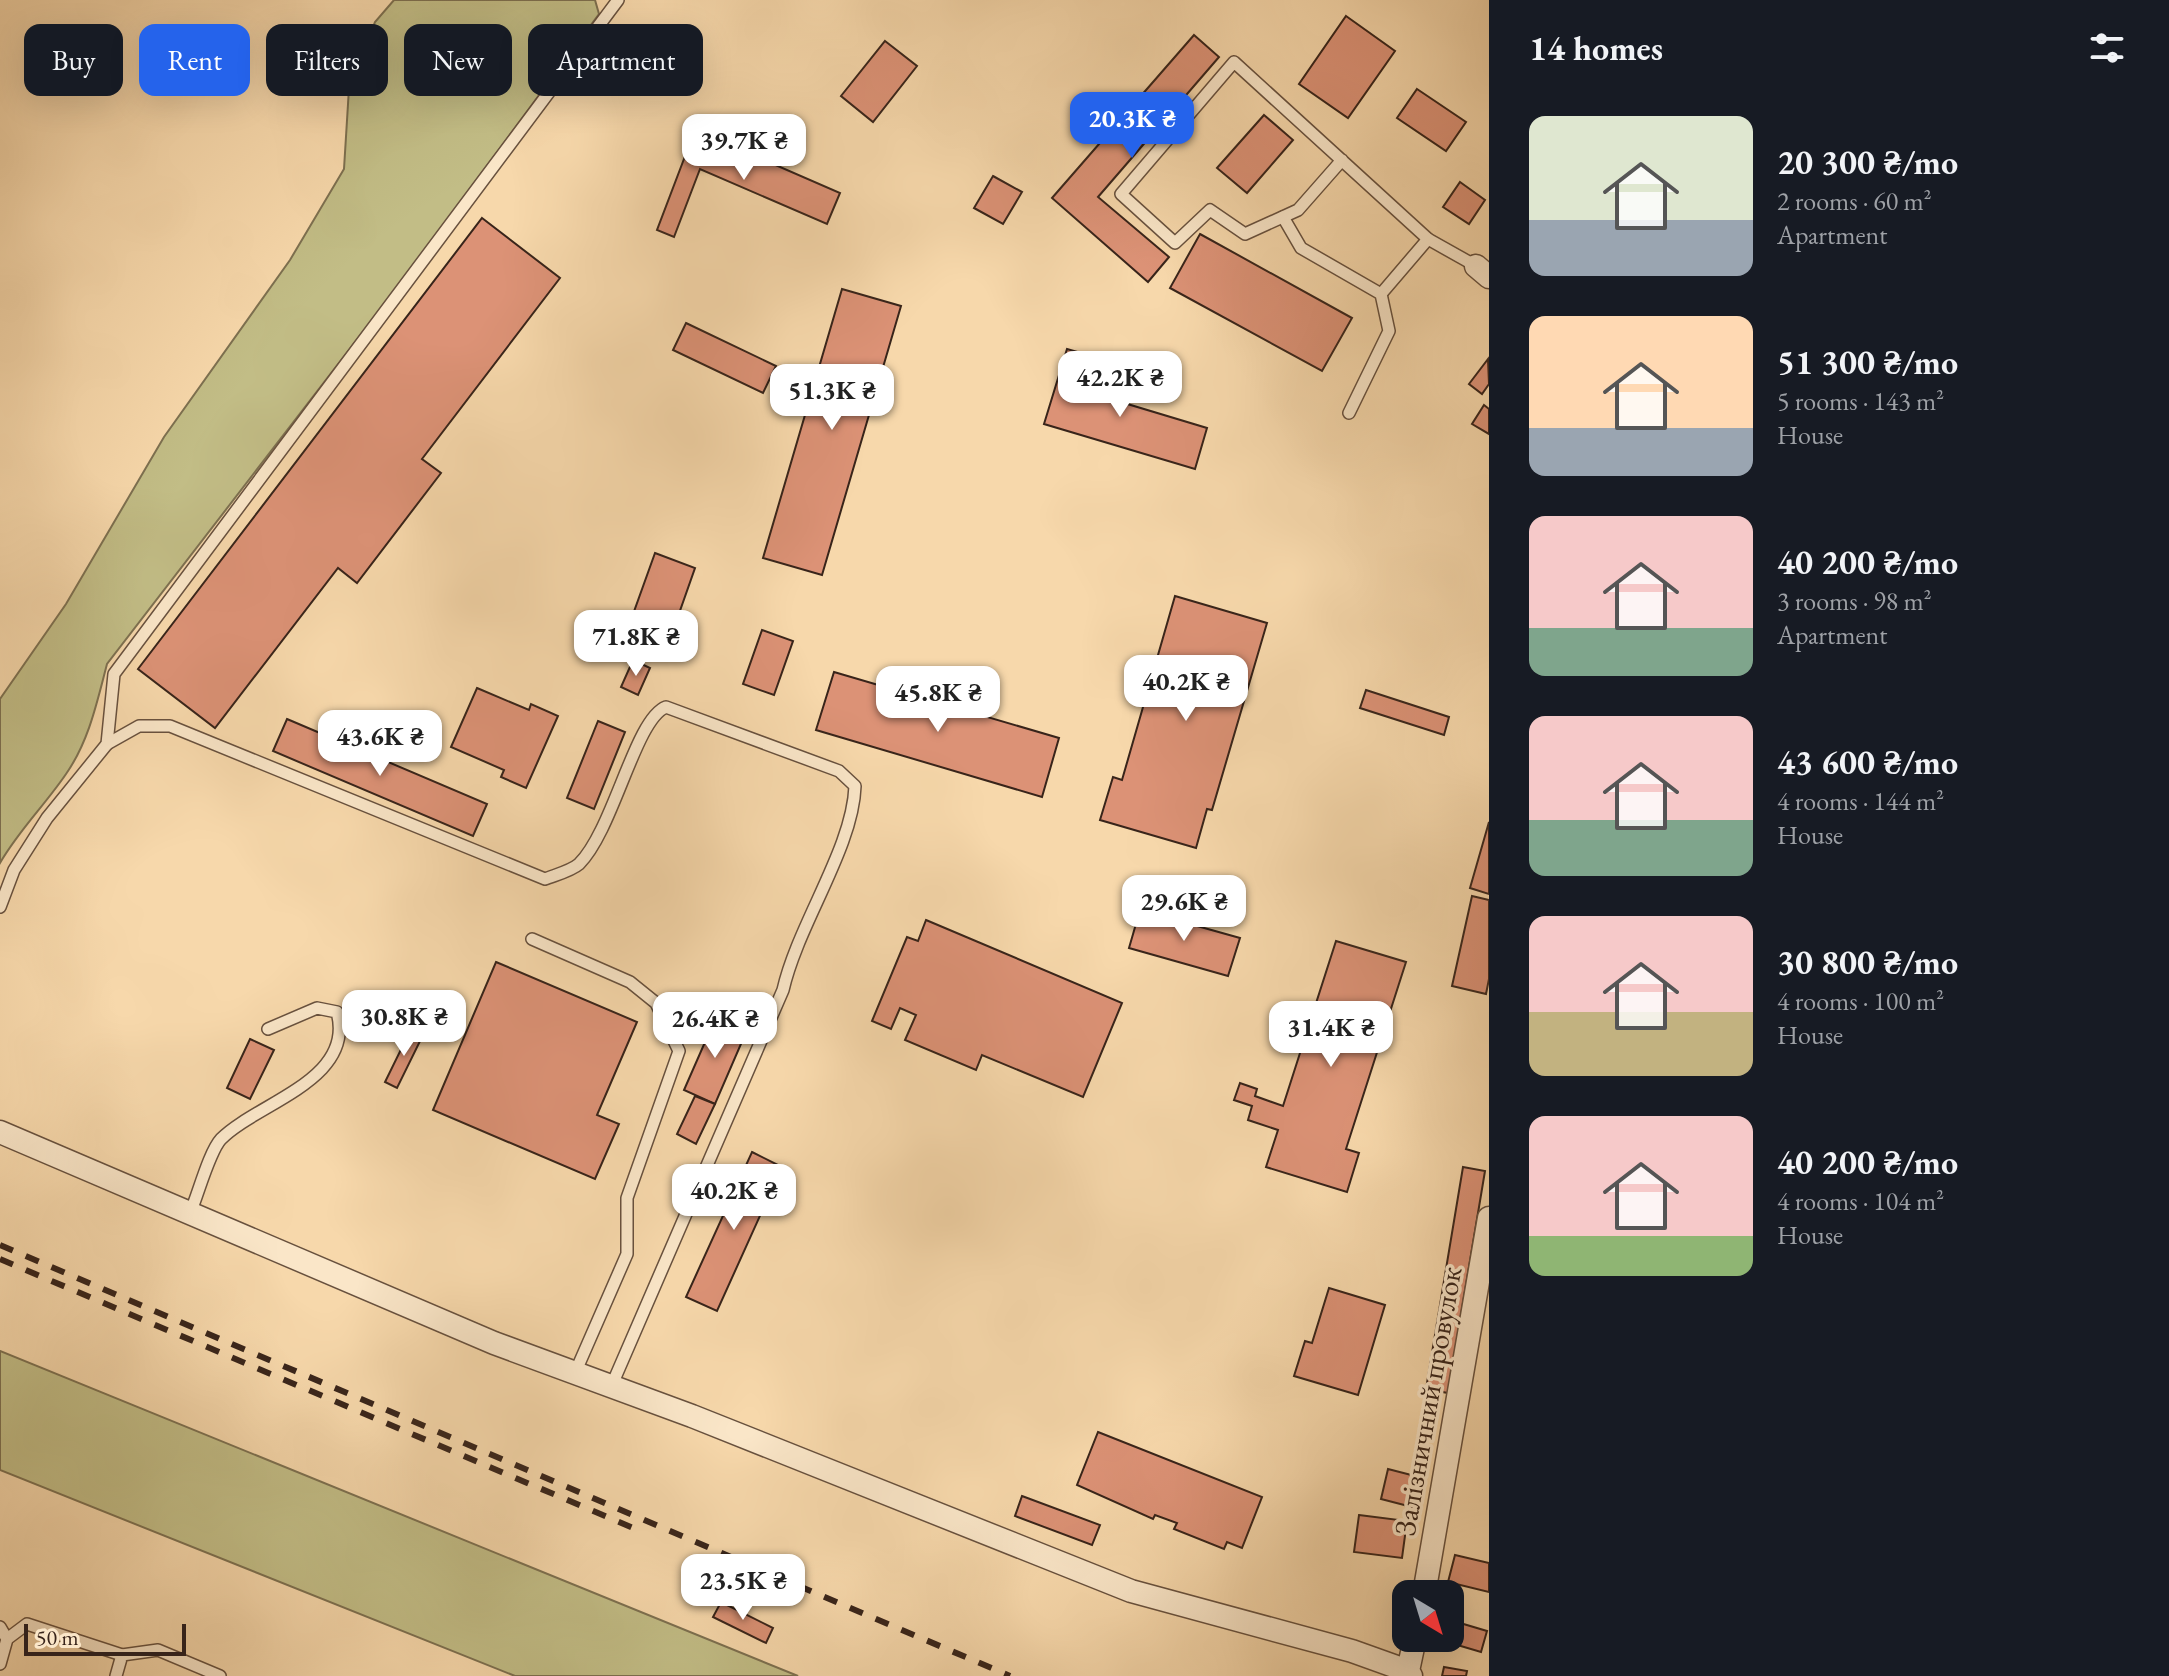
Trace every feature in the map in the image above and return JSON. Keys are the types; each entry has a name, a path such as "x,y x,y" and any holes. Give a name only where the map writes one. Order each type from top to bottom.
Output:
{"street":[{"path":"0,1132 494,1343 706,1422 1131,1591 1352,1651 1409,1674 1413,1652"},
{"name":"Залізничний провулок","path":"1426,1580 1489,1218"}],"lane":[{"path":"107,744 114,674 618,0"},
{"path":"1342,160 1298,210 1245,234 1210,210 1175,243 1121,194 1234,62 1342,160 1428,239 1482,271"},
{"path":"1283,217 1301,248 1381,294 1389,331 1349,413"},
{"path":"1381,294 1428,239"},
{"path":"0,907 14,870 39,831 107,744 139,726 170,726 545,879 577,866 604,830 648,719 657,710 666,707 839,771 855,786 854,812 791,956 783,990 611,1387"},
{"path":"532,939 630,982 656,1003 679,1051 627,1198 627,1254 574,1374"},
{"path":"190,1213 218,1141 248,1118 300,1088 331,1058 341,1029 337,1012 317,1008 268,1029"},
{"path":"0,1664 7,1639 27,1624 122,1655 158,1650 220,1676"},
{"path":"0,1627 7,1639"},
{"path":"116,1676 122,1655"}],"shaded area":[{"path":"394,0 595,0 599,14 592,24 528,24 528,96 538,96 396,289 107,664 81,748 58,785 0,863 0,699 66,604 164,437 290,260 344,169 349,96 388,96 388,24 375,22"},
{"path":"0,1351 798,1676 515,1676 0,1470"}],"building":[{"path":"1346,16 1395,51 1348,118 1299,84"},
{"path":"1194,35 1219,57 1098,197 1169,257 1148,282 1052,198"},
{"path":"885,41 917,66 873,122 841,96"},
{"path":"1417,89 1466,122 1446,151 1397,118"},
{"path":"1264,115 1293,140 1247,193 1217,168"},
{"path":"695,130 840,193 827,224 700,169 674,237 657,230"},
{"path":"993,176 1022,192 1003,224 974,208"},
{"path":"1460,182 1485,200 1469,224 1443,207"},
{"path":"482,218 560,278 422,459 441,473 357,583 338,568 215,728 138,669"},
{"path":"1200,234 1352,318 1322,371 1170,288"},
{"path":"842,289 901,306 822,575 763,558"},
{"path":"686,323 776,366 763,393 673,350"},
{"path":"1067,349 1091,356 1081,390 1207,428 1195,469 1044,424"},
{"path":"1488,359 1489,384 1482,394 1469,384"},
{"path":"1484,405 1489,409 1489,434 1472,424"},
{"path":"655,553 695,568 663,659 622,645"},
{"path":"1175,596 1267,623 1212,810 1207,809 1196,848 1100,820 1113,777 1122,780"},
{"path":"762,630 793,641 774,695 743,684"},
{"path":"633,660 650,668 638,695 621,687"},
{"path":"834,672 1059,738 1042,797 816,730"},
{"path":"477,688 529,710 531,704 558,716 526,788 501,777 504,770 451,747"},
{"path":"1366,690 1449,717 1444,735 1360,708"},
{"path":"287,719 487,804 473,836 273,751"},
{"path":"598,721 625,732 594,809 567,798"},
{"path":"1489,822 1489,894 1470,888"},
{"path":"1472,896 1489,900 1489,979 1486,994 1452,986"},
{"path":"1140,910 1240,938 1228,976 1129,948"},
{"path":"926,920 1122,1003 1083,1097 982,1055 976,1070 905,1040 916,1015 900,1008 891,1029 872,1021 907,937 918,941"},
{"path":"1336,941 1406,962 1346,1149 1359,1153 1347,1192 1266,1167 1278,1130 1248,1120 1252,1106 1234,1100 1240,1083 1257,1089 1255,1096 1283,1106"},
{"path":"496,962 637,1022 597,1115 619,1124 595,1179 433,1110"},
{"path":"716,1017 747,1030 715,1104 684,1090"},
{"path":"411,1029 423,1035 397,1088 385,1082"},
{"path":"250,1039 274,1050 250,1099 227,1088"},
{"path":"695,1096 715,1104 696,1144 677,1134"},
{"path":"752,1152 782,1167 717,1311 686,1297"},
{"path":"1463,1167 1485,1171 1448,1393 1426,1389"},
{"path":"1329,1288 1385,1305 1358,1395 1294,1376 1305,1341 1312,1343"},
{"path":"1098,1432 1262,1497 1242,1548 1227,1542 1224,1549 1174,1529 1177,1523 1155,1515 1153,1519 1077,1485"},
{"path":"1388,1469 1419,1477 1412,1507 1381,1499"},
{"path":"1022,1496 1100,1525 1092,1545 1015,1516"},
{"path":"1359,1515 1407,1521 1402,1558 1354,1552"},
{"path":"1455,1555 1489,1563 1489,1592 1464,1586 1464,1580 1449,1580"},
{"path":"721,1602 773,1628 766,1643 713,1617"},
{"path":"1464,1624 1487,1631 1481,1652 1464,1647"},
{"path":"1444,1667 1467,1671 1466,1676 1442,1676"}],"railway":[{"path":"0,1245 1010,1676"},
{"path":"0,1259 638,1530"}]}
